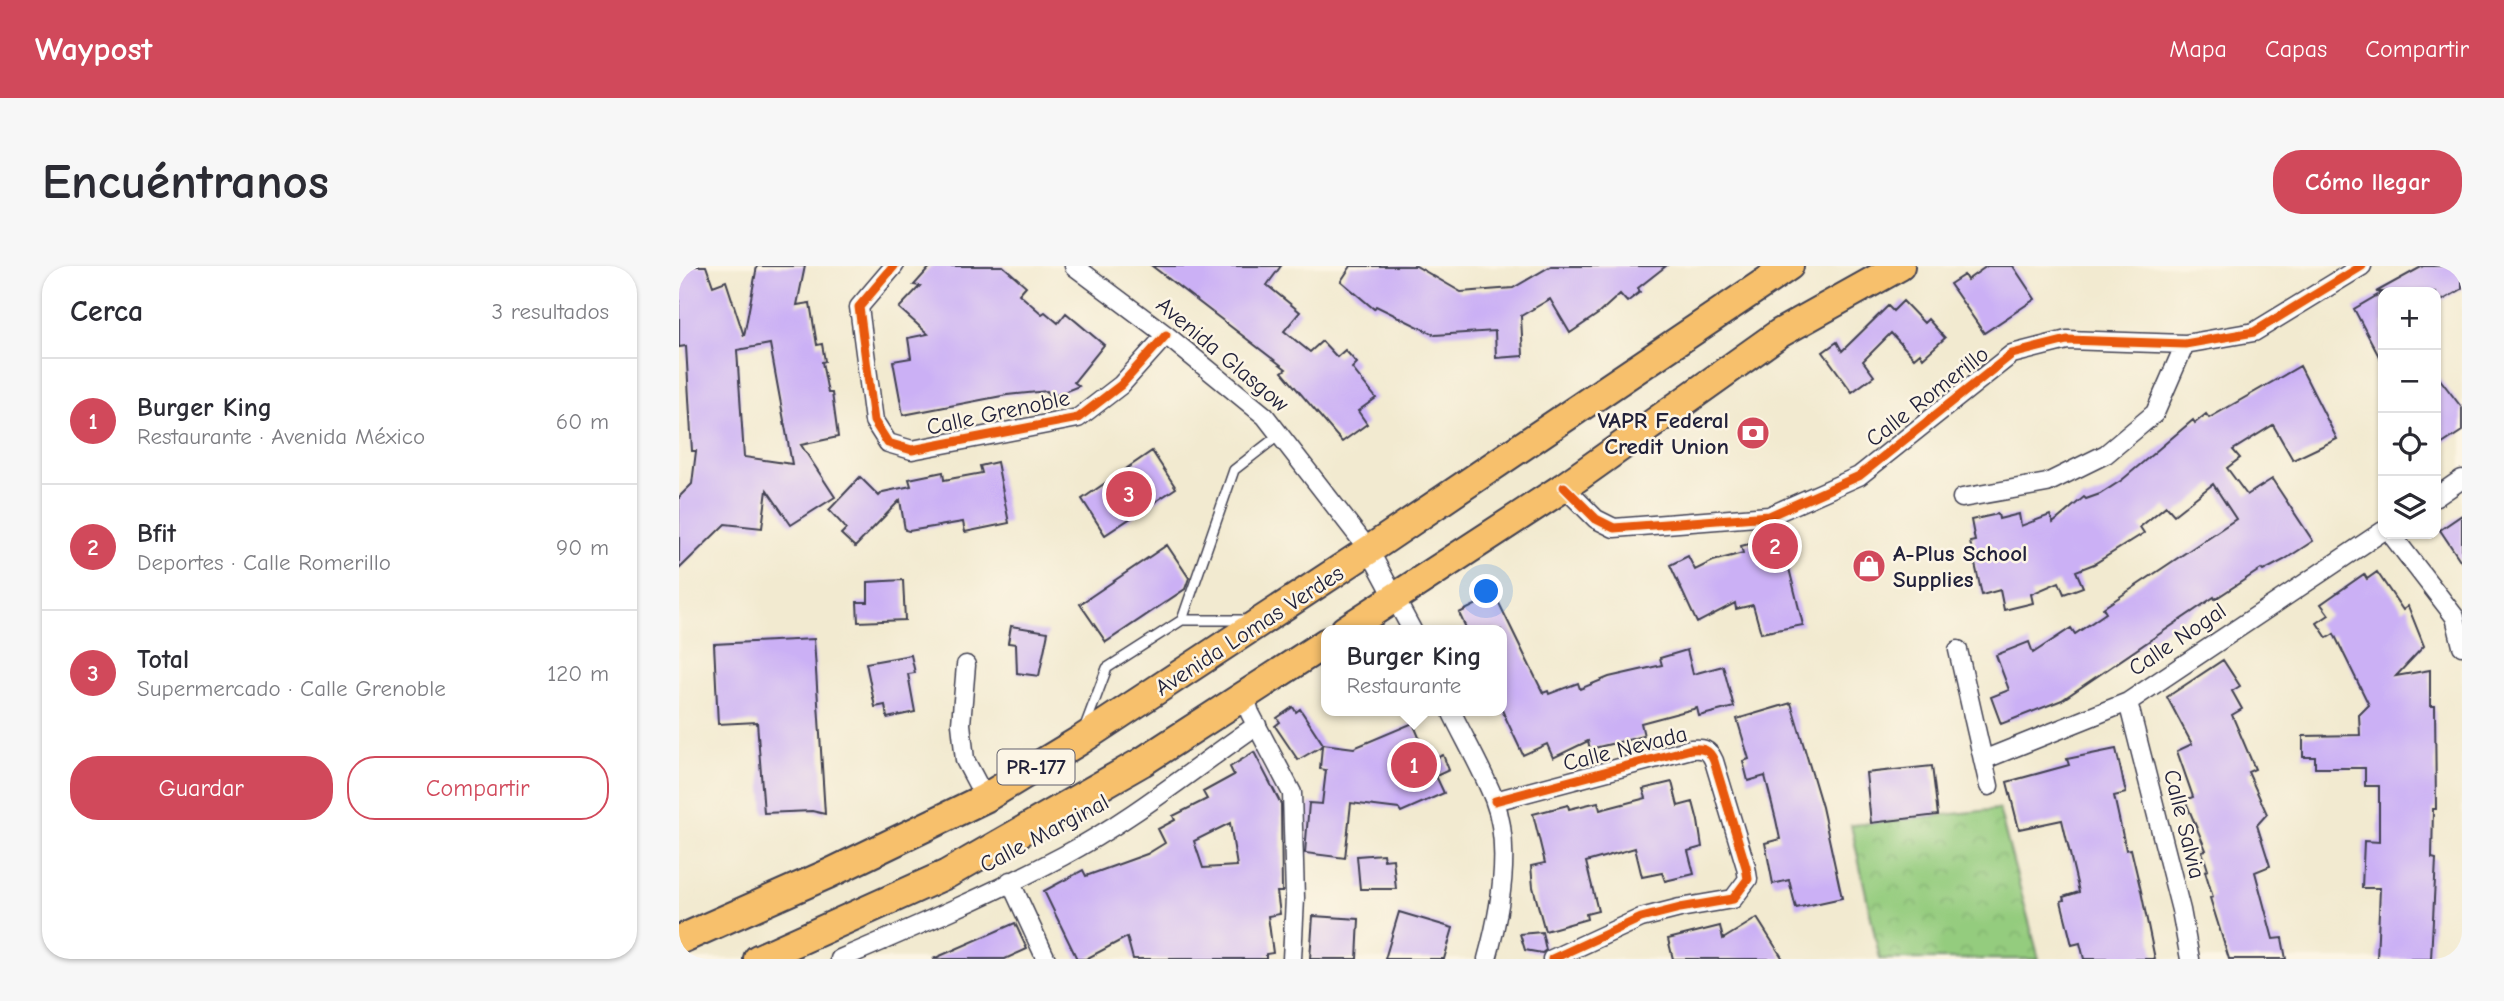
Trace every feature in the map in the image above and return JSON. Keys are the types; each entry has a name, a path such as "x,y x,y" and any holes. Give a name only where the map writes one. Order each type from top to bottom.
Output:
{"main road":[{"name":"Avenida Lomas Verdes","path":"679,940 828,874 985,798 1079,741 1369,550 1789,266"},
{"path":"1353,625 1564,487 1780,333 1900,266"},
{"name":"PR-177","path":"758,959 947,874 1142,762 1321,646"}],"street":[{"name":"Calle Grenoble","path":"894,266 859,307 874,421 889,443 912,450 1078,418 1122,385 1166,335"},
{"name":"Avenida Glasgow","path":"1075,266 1166,335 1265,416 1369,550 1410,625"},
{"name":"Calle Romerillo","path":"1564,487 1597,519 1614,528 1769,516 1859,475 2012,354 2067,340 2185,344 2254,332 2362,266"},
{"path":"1962,498 2047,483 2106,454 2155,413 2185,344"},
{"path":"2441,493 2462,479"},
{"name":"Calle Nogal","path":"1983,760 2128,702 2378,534"},
{"path":"2395,539 2455,617 2462,646"},
{"path":"1958,650 1989,786"},
{"path":"966,665 961,724 965,760 985,798"},
{"path":"1245,697 1292,793 1295,898 1292,959"},
{"name":"Calle Salvia","path":"2128,702 2181,910 2190,959"},
{"path":"1453,716 1495,801 1501,842 1502,890 1499,916 1488,959"},
{"name":"Calle Marginal","path":"840,959 1063,856 1119,822 1257,725"},
{"name":"Calle Nevada","path":"1495,801 1691,749 1703,748 1711,753 1714,761 1746,867 1748,879 1741,891 1733,899 1641,918 1552,959"},
{"path":"1010,881 1046,959"}],"lane":[{"path":"1182,620 1234,470 1279,435"},
{"path":"1079,741 1107,668 1182,620 1264,620"}],"green space":[{"path":"1999,809 2039,959 1880,959 1851,825"}],"building":[{"path":"679,266 706,266 713,286 726,281 744,336 757,266 805,266 797,305 810,303 817,345 822,344 825,361 822,362 828,393 832,393 838,437 801,445 835,497 791,525 767,490 762,528 725,524 679,569 679,497 692,484 696,451 692,451 686,346 679,347","holes":["770,344 792,464 744,457 737,350"]},
{"path":"931,266 1003,266 1026,286 1019,294 1042,314 1045,312 1058,323 1066,313 1104,345 1074,382 1079,386 1049,398 1047,391 1007,395 903,415 893,361 911,358 908,338 928,334 899,308 920,286 914,285"},
{"path":"1152,266 1281,266 1267,285 1300,312 1284,331 1310,352 1322,341 1337,357 1345,350 1357,363 1352,368 1376,398 1358,411 1367,424 1342,442 1282,372 1286,369"},
{"path":"1351,266 1416,266 1461,292 1513,288 1551,266 1666,266 1638,288 1640,292 1627,302 1620,294 1598,314 1570,333 1550,299 1521,316 1523,356 1496,358 1495,331 1435,335 1376,306 1374,309 1341,281"},
{"path":"1987,266 2013,266 2035,299 1984,333 1950,284 1964,275 1967,280"},
{"path":"2423,266 2462,266 2462,289 2441,301 2441,287 2385,287"},
{"path":"2378,295 2378,355 2354,309"},
{"path":"1903,301 1924,323 1928,319 1945,338 1923,358 1920,353 1914,358 1891,333 1863,361 1874,376 1852,392 1823,352 1837,342 1842,351 1888,306 1893,311"},
{"path":"2300,366 2337,439 2293,460 2273,425 2233,450 2240,458 2227,468 2247,495 2272,479 2313,541 2284,560 2263,571 2261,569 2215,599 2214,597 2062,700 2001,724 1991,697 2009,690 1996,655 2029,642 2033,653 2071,628 2075,634 2106,613 2103,608 2236,519 2213,484 2174,515 2166,506 2140,527 2144,533 2094,564 2076,571 2083,587 2064,594 2059,582 2031,594 2033,603 2004,610 2000,590 1982,595 1970,542 1975,541 1971,520 1998,514 1999,519 2019,514 2021,526 2050,515 2053,523 2084,497 2086,499 2100,494 2122,480 2193,420 2195,423 2206,414 2209,418"},
{"path":"2441,381 2462,408 2462,431 2441,445"},
{"path":"1152,451 1176,488 1105,535 1082,499"},
{"path":"997,462 1009,523 965,532 963,522 909,531 905,530 900,500 855,547 841,534 846,529 829,510 860,477 879,496 883,492 911,486 909,479 943,472 944,480 982,473 980,466"},
{"path":"2462,515 2462,563 2441,532"},
{"path":"1781,536 1803,625 1761,633 1753,605 1736,609 1735,603 1697,623 1670,565 1688,556 1695,570 1713,561 1743,553 1741,546"},
{"path":"1167,545 1189,578 1185,589 1106,642 1080,604"},
{"path":"2377,572 2403,610 2408,606 2424,646 2396,676 2430,670 2430,706 2435,706 2436,809 2433,809 2432,858 2436,859 2431,959 2377,959 2380,888 2362,888 2364,841 2379,842 2379,786 2365,786 2365,768 2315,768 2315,757 2303,757 2303,736 2360,735 2359,715 2369,705 2334,634 2327,638 2317,623 2329,615 2321,604 2364,574 2367,579"},
{"path":"903,580 905,620 858,622 857,602 868,602 868,582"},
{"path":"1495,595 1543,693 1548,691 1549,694 1578,683 1580,689 1609,677 1662,665 1660,658 1687,650 1693,674 1723,666 1734,707 1699,716 1697,708 1641,723 1644,736 1590,749 1588,741 1553,758 1547,744 1523,755 1505,716 1507,716 1507,625 1465,625 1459,613"},
{"path":"1011,626 1048,632 1039,676 1017,673 1016,644 1008,643"},
{"path":"814,639 825,814 812,811 764,813 757,722 718,724 714,644"},
{"path":"911,655 915,673 908,674 915,712 887,718 885,705 875,707 866,663"},
{"path":"2223,660 2240,686 2232,691 2242,709 2232,715 2255,769 2248,772 2267,814 2257,825 2270,866 2255,872 2273,939 2282,938 2286,959 2229,959 2210,898 2213,897 2202,851 2206,850 2185,800 2193,797 2177,751 2192,744 2167,697"},
{"path":"1791,703 1822,807 1842,898 1796,908 1789,880 1773,884 1765,843 1780,839 1776,820 1765,776 1748,781 1743,761 1749,759 1737,719"},
{"path":"1293,707 1296,712 1300,709 1323,744 1354,748 1413,723 1429,761 1443,755 1449,770 1436,776 1444,793 1401,812 1399,809 1351,803 1345,858 1305,853 1309,803 1322,804 1326,770 1320,769 1322,746 1298,760 1275,726 1280,722 1277,718"},
{"path":"2116,749 2126,793 2114,796 2126,850 2131,849 2155,959 2084,959 2080,943 2072,945 2061,901 2064,900 2063,897 2079,892 2062,820 2019,829 2007,782 2069,765 2067,759"},
{"path":"1254,752 1281,804 1282,892 1277,892 1280,914 1268,916 1273,953 1266,954 1266,959 1133,959 1127,937 1086,959 1077,959 1044,891 1083,870 1086,876 1147,854 1165,843 1158,829 1175,820 1173,816 1207,799 1203,792 1234,775 1230,767","holes":["1230,823 1237,866 1203,868 1194,841"]},
{"path":"1932,766 1938,815 1871,823 1866,773"},
{"path":"1672,782 1678,806 1693,802 1698,821 1702,847 1688,851 1694,874 1665,881 1662,873 1642,877 1635,848 1586,862 1598,911 1586,914 1587,919 1545,931 1533,887 1531,866 1545,863 1533,814 1568,805 1569,809 1598,802 1600,810 1646,798 1643,789"},
{"path":"1383,854 1384,860 1393,859 1396,889 1360,889 1357,856"},
{"path":"1399,912 1453,928 1444,959 1385,959"},
{"path":"1313,916 1359,919 1357,959 1310,959"},
{"path":"1757,918 1783,959 1673,959 1668,939 1720,926 1723,939"},
{"path":"1015,923 1027,949 1005,959 933,959"},
{"path":"1542,932 1546,950 1542,953 1525,950 1520,934"}],"cycle path":[{"path":"894,266 859,307 874,421 888,443 912,450 1078,418 1121,385 1166,335"},
{"path":"1564,487 1596,519 1614,528 1769,516 1859,476 2012,354 2067,340 2185,344 2254,332 2362,266"},
{"path":"1495,801 1691,749 1705,750 1714,761 1748,879 1733,899 1641,918 1552,959"}],"place":[{"name":"VAPR Federal Credit Union","path":"1753,433"},
{"name":"Total","path":"1129,494"},
{"name":"Bfit","path":"1775,546"},
{"name":"A-Plus School Supplies","path":"1869,566"},
{"name":"Burger King","path":"1414,765"}]}
